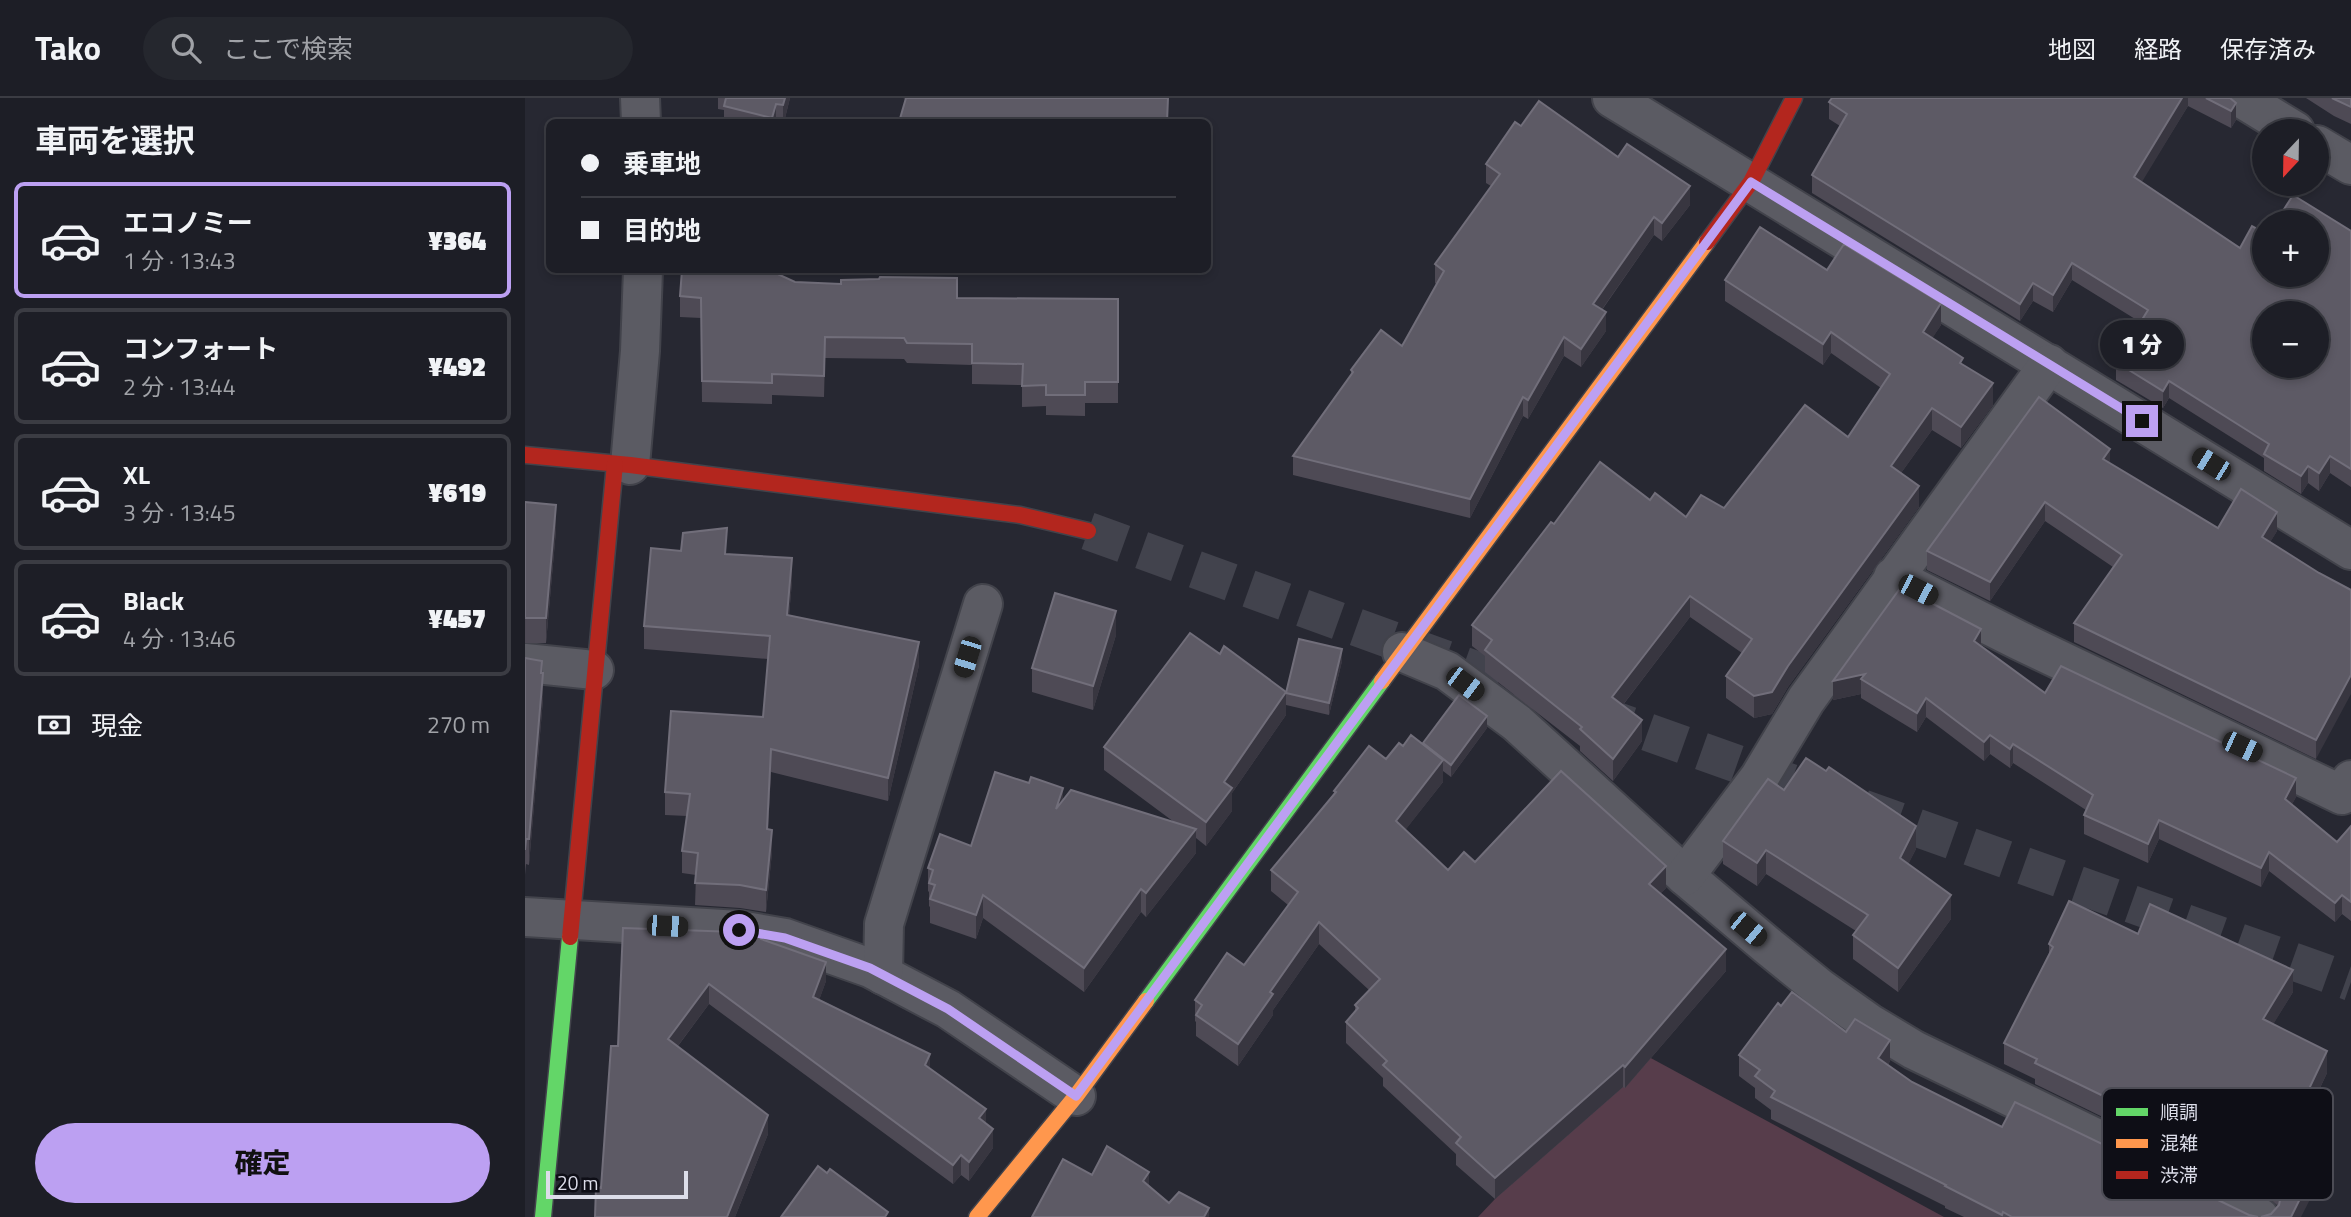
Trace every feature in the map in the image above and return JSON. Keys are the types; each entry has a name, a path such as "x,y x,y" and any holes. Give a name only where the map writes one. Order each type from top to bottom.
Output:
{"street":[{"path":"640,98 641,119"},
{"path":"1612,98 2351,550"},
{"path":"977,1217 1076,1096 1751,182 1794,98"},
{"path":"2241,98 2275,119"},
{"path":"2329,152 2351,165"},
{"path":"543,1217 594,670 640,351 643,273"},
{"path":"1685,876 1759,778 1806,699 2049,364"},
{"path":"525,456 623,464 1020,515 1088,531"},
{"path":"1893,577 2342,795 2351,780"},
{"path":"883,975 884,925 983,604"},
{"path":"1402,652 1447,671 1517,723 1685,876 1821,989 1869,1023 1914,1051 2102,1141"},
{"path":"525,663 594,670"},
{"path":"525,917 739,930 785,938 870,968 948,1009 1076,1096"},
{"path":"2224,1200 2259,1217"}],"shaded area":[{"path":"1636,1050 1944,1217 1478,1217"}],"building":[{"path":"726,98 785,98 783,105 776,104 772,118 724,106"},
{"path":"906,98 1168,98 1167,119 900,119"},
{"path":"1832,98 2182,98 2134,177 2240,248 2252,226 2252,287 2329,287 2329,217 2351,231 2351,469 2330,456 2319,473 2308,466 2301,476 2264,454 2269,444 2169,381 2163,391 2116,362 2148,310 2072,263 2053,295 2033,283 2020,304 1812,175 1847,114 1829,102"},
{"path":"2206,98 2230,98 2236,103 2231,111"},
{"path":"2332,98 2351,98 2351,107 2334,99"},
{"path":"1539,101 1618,157 1627,144 1690,186 1662,223 1654,217 1593,304 1606,312 1581,349 1564,337 1528,400 1523,397 1470,499 1293,456 1381,330 1402,346 1444,271 1435,264 1500,174 1486,164 1515,122 1521,126"},
{"path":"2295,196 2317,210 2284,210"},
{"path":"1760,227 1827,270 1844,244 1941,303 1923,332 1963,358 1960,363 1993,383 1961,427 1932,408 1891,466 1919,486 1772,692 1754,696 1726,676 1752,639 1690,596 1612,697 1642,720 1613,759 1580,729 1582,727 1485,650 1492,640 1472,625 1551,522 1554,524 1600,462 1650,500 1655,493 1686,517 1701,495 1724,508 1805,405 1848,437 1890,374 1831,332 1823,344 1725,280"},
{"path":"682,273 776,273 795,282 841,284 841,280 880,277 957,278 957,298 1118,299 1118,382 1085,382 1085,395 1046,395 1046,385 1022,386 1023,364 972,363 972,344 907,343 904,338 825,337 824,376 772,374 772,383 702,381 701,298 680,296"},
{"path":"2039,397 2110,449 2103,459 2218,528 2241,489 2277,512 2262,537 2351,590 2351,675 2316,740 2074,623 2122,555 2045,502 1990,582 1927,551"},
{"path":"525,502 556,505 546,618 525,618"},
{"path":"727,528 725,554 792,558 787,615 919,642 888,778 771,749 767,829 772,830 766,890 740,885 695,883 698,853 682,851 690,794 665,792 671,711 763,717 770,636 644,626 651,548 681,551 683,533"},
{"path":"1901,587 1981,629 1974,641 2045,693 2061,666 2296,778 2285,799 2337,842 2351,826 2351,902 2342,895 2335,903 2269,852 2261,868 2159,820 2148,844 2084,815 2093,795 2013,744 2010,749 1990,735 1984,742 1926,698 1917,713 1861,679 1865,674 1833,681"},
{"path":"1055,593 1116,611 1093,686 1032,668"},
{"path":"1190,633 1220,654 1224,646 1286,692 1224,782 1232,788 1206,822 1104,747"},
{"path":"1299,639 1342,649 1329,703 1286,693"},
{"path":"525,658 542,661 543,673 529,839 526,839 525,850"},
{"path":"1459,695 1487,716 1451,765 1423,743"},
{"path":"1411,735 1443,760 1396,821 1448,870 1464,852 1475,862 1561,771 1666,866 1649,884 1726,949 1625,1067 1623,1065 1495,1178 1456,1143 1461,1137 1383,1065 1387,1061 1346,1022 1358,1008 1355,1005 1380,979 1319,922 1270,992 1273,994 1238,1044 1196,1015 1202,1005 1195,1000 1227,953 1244,965 1298,892 1271,870 1336,792 1334,791 1369,746 1386,759 1399,743 1403,746"},
{"path":"1806,758 1826,771 1829,767 1916,826 1900,858 1951,895 1898,968 1853,935 1868,915 1766,850 1757,863 1723,841 1768,779 1784,790"},
{"path":"995,772 1029,783 1031,777 1063,788 1056,809 1071,790 1196,829 1146,893 1141,889 1084,968 983,895 976,915 930,899 935,885 929,883 933,870 928,868 940,834 971,846"},
{"path":"2069,901 2138,934 2150,904 2293,970 2263,1019 2327,1051 2309,1088 2102,1088 2102,1095 2035,1063 2037,1059 2004,1043 2053,947 2049,944"},
{"path":"623,928 736,932 761,937 826,962 813,997 930,1054 925,1065 986,1109 979,1118 993,1129 969,1162 961,1155 953,1165 709,984 668,1039 768,1115 727,1217 595,1217 596,1187 601,1188 611,1046 618,1046"},
{"path":"1792,992 1846,1032 1855,1019 1890,1040 1878,1058 1912,1082 2002,1127 2015,1102 2102,1144 2102,1200 2218,1200 2258,1217 2012,1217 2003,1212 2002,1215 1771,1097 1775,1091 1755,1076 1760,1070 1739,1055 1778,1003 1781,1006"},
{"path":"1107,1146 1149,1172 1143,1181 1169,1203 1179,1192 1209,1208 1204,1217 1032,1217 1063,1159 1092,1175"},
{"path":"818,1166 827,1173 830,1169 888,1212 885,1217 781,1217"},
{"path":"2280,1200 2299,1200 2291,1217 2261,1217 2271,1214"}],"tunnel":[{"path":"1088,531 1537,692"},
{"path":"1594,713 2351,982"}],"traffic: fast":[{"path":"1146,1001 1382,681"},
{"path":"543,1217 570,937"}],"traffic: slow":[{"path":"1382,681 1707,242"},
{"path":"977,1217 1076,1096 1146,1001"}],"traffic: jam":[{"path":"1707,242 1751,182 1794,98"},
{"path":"525,455 630,465 1020,515 1088,531"},
{"path":"570,937 615,464"}],"route":[{"path":"739,930 785,938 870,968 948,1009 1076,1096 1751,182 2142,421"}]}
